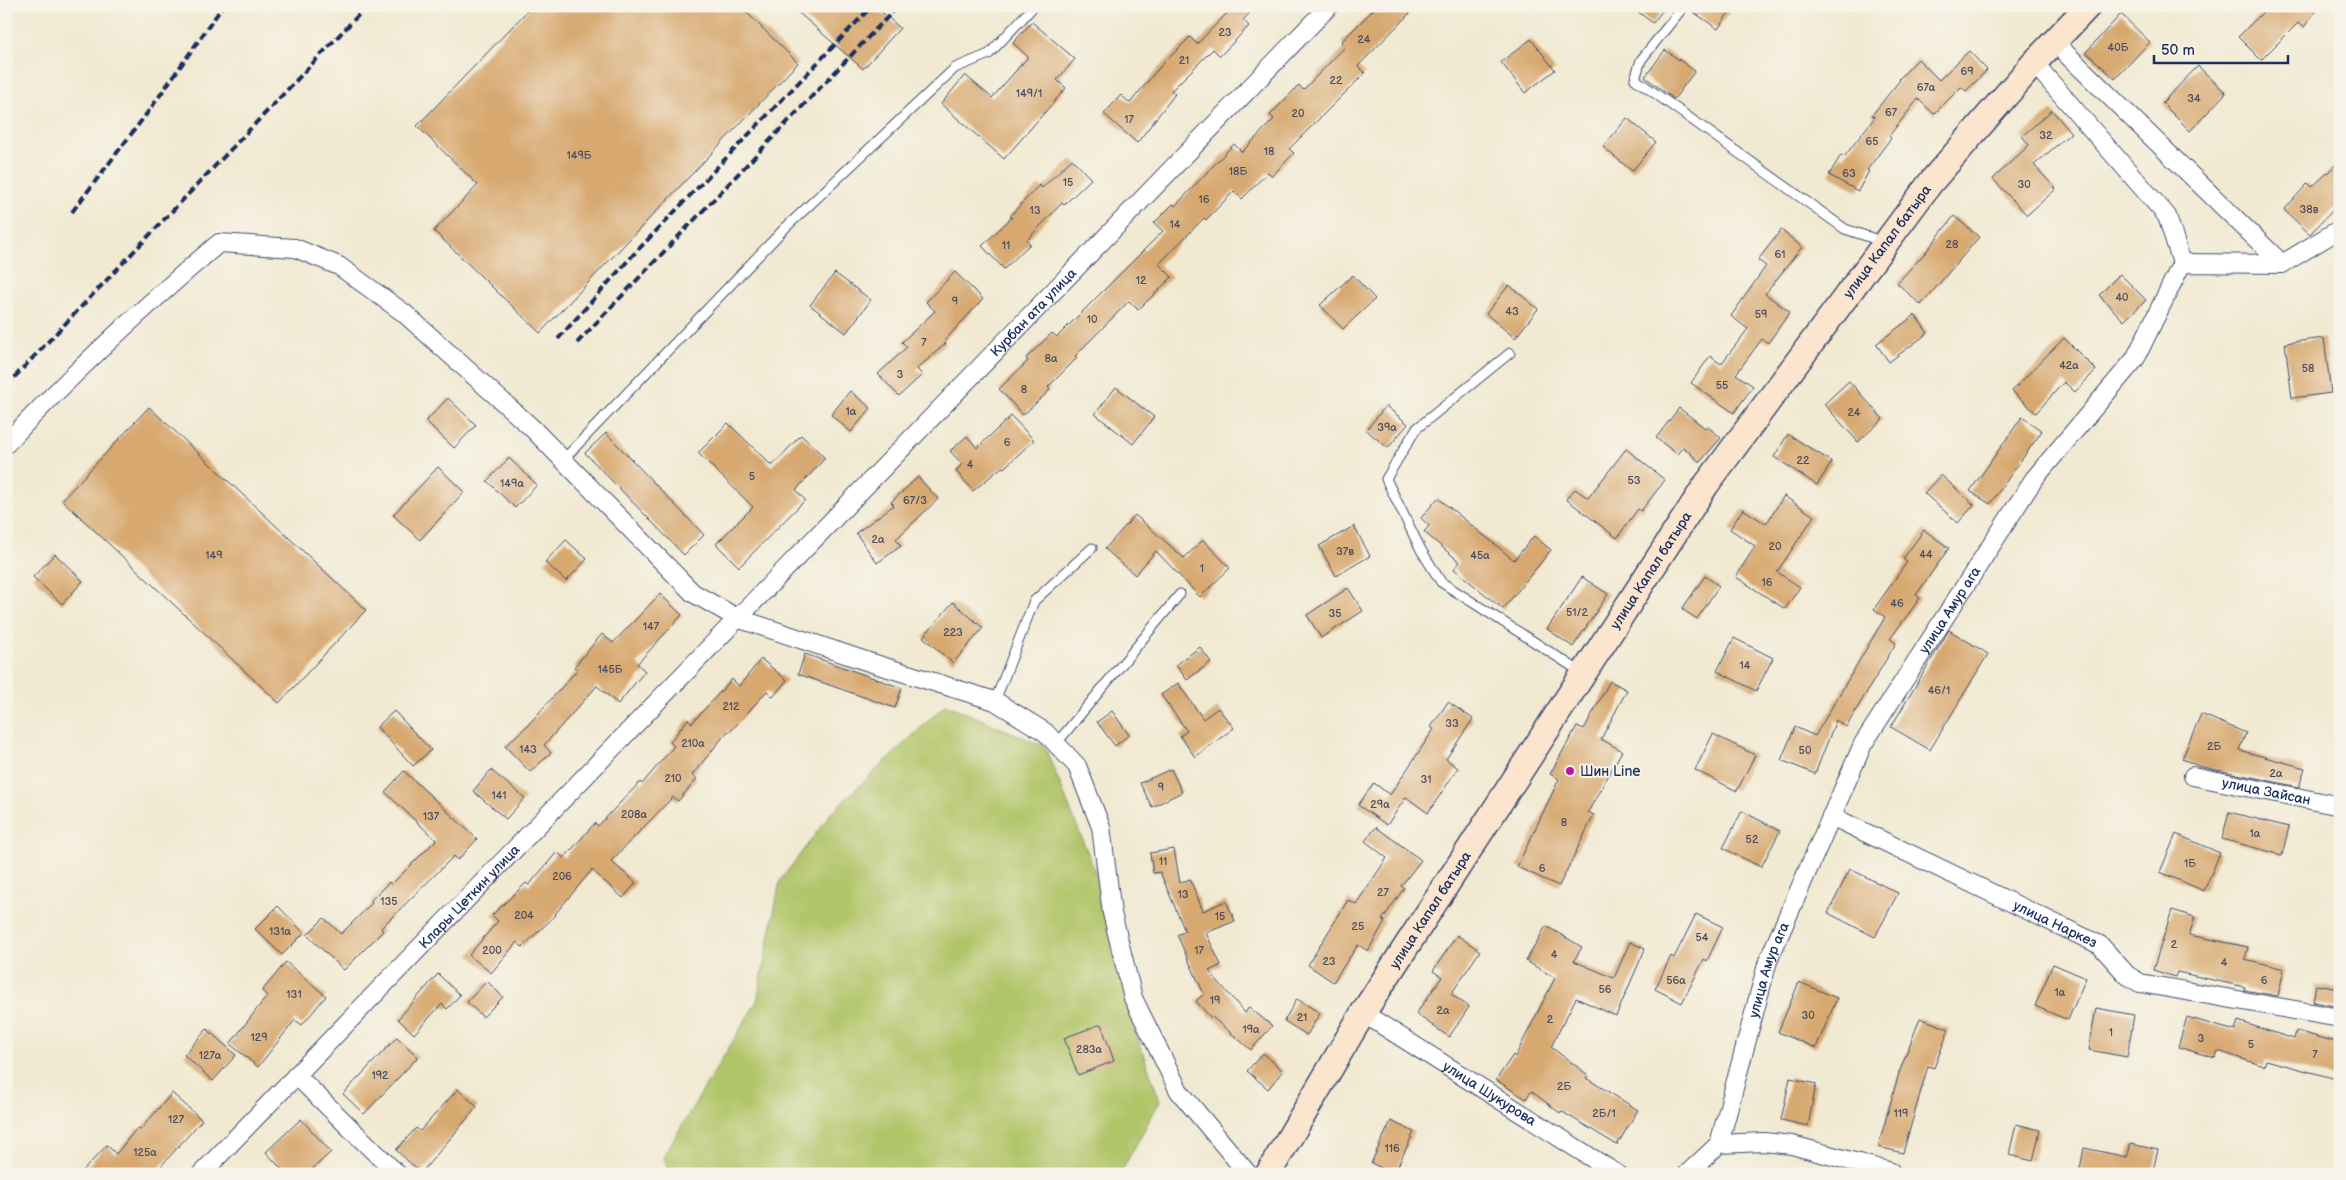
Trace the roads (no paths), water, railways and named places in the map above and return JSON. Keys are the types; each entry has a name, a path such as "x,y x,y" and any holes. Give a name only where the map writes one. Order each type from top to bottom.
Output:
{"main road":[{"name":"улица Капал батыра","path":"1274,1168 1363,1013 1706,485 1931,182 2034,62 2088,6"}],"street":[{"name":"Курбан ата улица","path":"737,618 1330,6"},
{"path":"2054,42 2282,264"},
{"path":"2034,62 2167,216 2182,263 2282,264 2340,229"},
{"path":"6,444 76,371 152,300 219,243 295,248 339,266 404,313 532,428 693,593 737,618 995,702 1045,732 1076,766 1101,828 1112,913 1133,998 1180,1091 1248,1174"},
{"name":"улица Амур ага","path":"1719,1144 1768,961 1863,744 2034,479 2135,359 2182,263"},
{"name":"Клары Цеткин улица","path":"201,1174 737,618"},
{"name":"улица Зайсан","path":"2193,776 2340,806"},
{"name":"улица Наркез","path":"1832,816 2100,945 2127,975 2140,983 2340,1018"},
{"name":"улица Шукурова","path":"1363,1013 1617,1174"},
{"path":"296,1075 397,1174"},
{"path":"1688,1174 1719,1144 1764,1142 1792,1145 1893,1173"}],"lane":[{"path":"563,460 783,230 954,68 989,54 1034,6"},
{"path":"1684,6 1641,60 1635,79 1845,229 1886,242"},
{"path":"1510,353 1416,429 1386,479 1421,550 1441,582 1583,674"},
{"path":"995,702 1034,601 1092,548"},
{"path":"1056,744 1180,594"}],"railway":[{"path":"72,212 151,108 223,6"},
{"path":"6,386 367,6"},
{"path":"558,339 633,255 872,6"},
{"path":"577,343 898,6"}],"place":[{"name":"Шин Line","path":"1570,771"}]}
